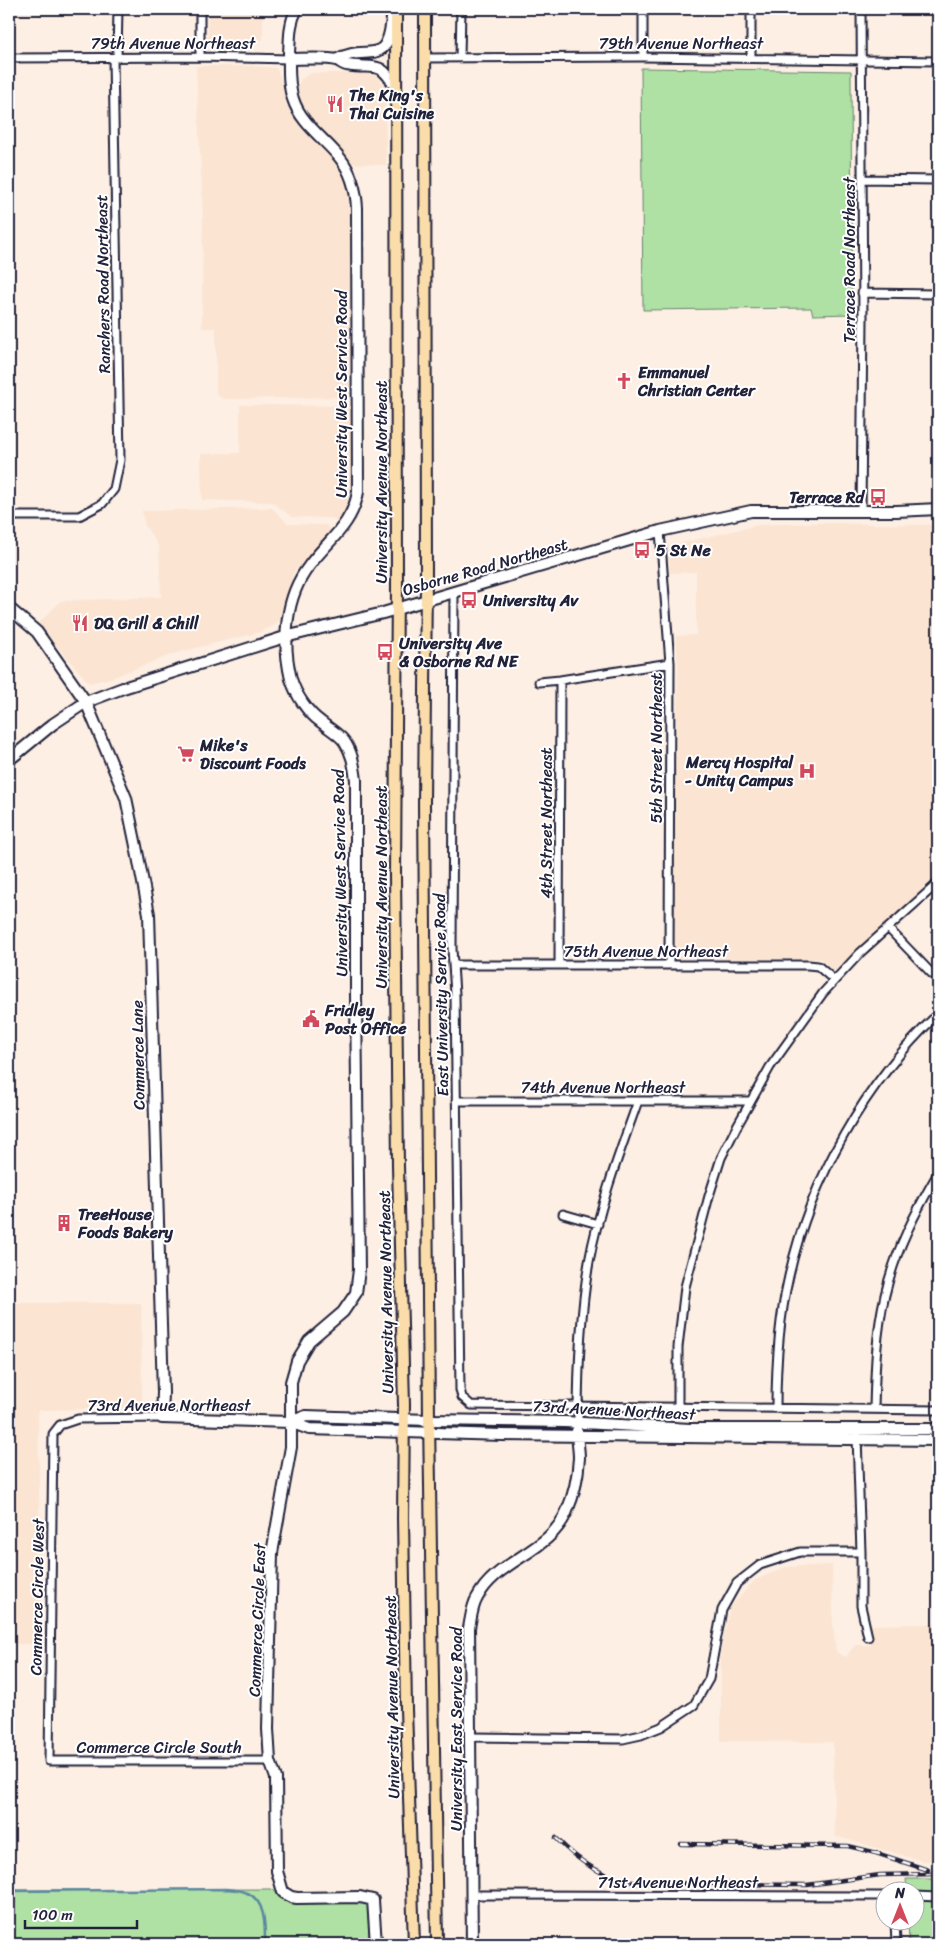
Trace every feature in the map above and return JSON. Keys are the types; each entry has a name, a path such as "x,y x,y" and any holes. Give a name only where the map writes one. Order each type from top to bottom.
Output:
{"main road":[{"name":"University Avenue Northeast","path":"395,9 395,875 406,1708 414,1944"},
{"path":"424,9 424,804 429,1420 437,1944"}],"street":[{"name":"Ranchers Road Northeast","path":"9,516 79,516 102,504 114,489 120,460 115,58 118,9"},
{"path":"200,9 200,57"},
{"name":"University West Service Road","path":"290,1422 291,1382 297,1361 309,1341 343,1312 356,1293 359,1260 356,780 353,757 343,739 318,720 297,694 291,678 286,637 291,604 297,585 308,567 350,519 356,505 358,492 356,196 352,181 341,159 305,121 296,106 290,84 289,59 290,29 293,15 297,9"},
{"name":"79th Avenue Northeast","path":"336,60 344,55 372,54 384,47 390,34 395,9"},
{"path":"460,58 461,9"},
{"path":"643,9 643,58"},
{"path":"751,9 751,58"},
{"name":"Terrace Road Northeast","path":"861,9 861,510"},
{"name":"79th Avenue Northeast","path":"9,58 200,57 336,60 345,66 370,66 383,70 396,88"},
{"name":"79th Avenue Northeast","path":"425,58 751,58 938,61"},
{"path":"862,179 938,180"},
{"path":"862,293 938,294"},
{"name":"Osborne Road Northeast","path":"9,760 53,724 86,702 123,688 286,637 425,601 660,531 751,510 938,509"},
{"name":"5th Street Northeast","path":"660,531 670,663 669,964"},
{"name":"East University Service Road","path":"454,592 452,940 454,965 460,1390 462,1397"},
{"name":"Commerce Lane","path":"9,608 36,632 86,702 126,798 150,914 163,1393 162,1418"},
{"path":"539,682 670,663"},
{"name":"4th Street Northeast","path":"559,965 560,680"},
{"path":"678,1408 678,1347 685,1287 709,1196 722,1158 750,1101 787,1042 834,980 938,882"},
{"path":"888,928 938,980"},
{"name":"75th Avenue Northeast","path":"454,965 808,964 818,966 834,980"},
{"path":"776,1408 778,1352 789,1275 800,1236 830,1159 853,1120 902,1052 938,1014"},
{"name":"74th Avenue Northeast","path":"456,1101 750,1101"},
{"path":"578,1423 579,1344 583,1304 598,1224 610,1179 638,1101"},
{"path":"874,1409 876,1352 885,1295 903,1238 938,1173"},
{"path":"563,1214 598,1224"},
{"name":"73rd Avenue Northeast","path":"462,1397 471,1405 938,1410"},
{"name":"73rd Avenue Northeast","path":"290,1422 306,1416 578,1423 690,1429 938,1429"},
{"name":"73rd Avenue Northeast","path":"53,1434 60,1425 78,1419 162,1418 290,1422 309,1429 577,1436 938,1440"},
{"name":"Commerce Circle East","path":"290,1422 291,1447 272,1553 268,1729 270,1761 276,1778 277,1871 283,1892 291,1897 360,1897 373,1900 376,1944"},
{"name":"University East Service Road","path":"472,1944 469,1628 476,1599 486,1584 503,1569 533,1550 554,1531 566,1513 573,1493 579,1458 578,1423"},
{"path":"857,1428 861,1606 868,1637"},
{"name":"Commerce Circle West","path":"49,1762 53,1434"},
{"path":"471,1737 623,1739 641,1735 661,1727 694,1705 709,1679 722,1610 737,1583 760,1564 800,1552 861,1552"},
{"name":"Commerce Circle South","path":"49,1762 270,1761"},
{"name":"71st Avenue Northeast","path":"472,1895 874,1896"},
{"path":"924,1896 938,1897"},
{"path":"895,1930 896,1944"}],"shaded area":[{"path":"208,9 263,9 263,40 208,39"},
{"path":"196,66 276,68 286,104 297,121 332,158 347,182 350,198 350,397 223,399 216,394 216,328 202,328 203,214"},
{"path":"311,73 363,73 378,76 385,88 386,165 349,163 312,121 296,90 301,79"},
{"path":"240,405 351,406 351,487 345,511 339,523 332,518 292,517 272,502 202,500 201,454 240,453"},
{"path":"272,508 288,524 326,525 331,531 294,572 277,624 260,632 176,653 111,678 89,683 38,624 61,601 161,597 159,547 145,525 142,511"},
{"name":"Mercy Hospital - Unity Campus","path":"816,523 938,525 938,876 834,971 821,959 673,958 678,667 676,636 696,635 696,572 670,573 668,546 759,525"},
{"path":"9,1303 141,1303 142,1408 38,1410 41,1644 9,1644"},
{"path":"832,1565 833,1625 836,1652 846,1657 855,1645 871,1645 871,1625 938,1624 938,1861 923,1861 835,1836 833,1742 721,1741 721,1650 730,1608 755,1580 786,1567"}],"green space":[{"path":"641,68 851,71 852,314 813,315 811,308 643,310"},
{"path":"938,1879 938,1944 909,1944 908,1930 924,1930 924,1880 906,1880"},
{"path":"272,1889 285,1901 368,1902 369,1944 9,1944 9,1890"}],"waterway":[{"path":"9,1891 227,1889 240,1891 253,1897 261,1908 265,1944"}],"railway":[{"path":"556,1838 574,1855 593,1868 614,1878 638,1883 807,1885 880,1875 938,1874"},
{"path":"681,1844 848,1846 928,1870"}],"place":[{"name":"The King's Thai Cuisine","path":"335,104"},
{"name":"Emmanuel Christian Center","path":"624,381"},
{"name":"Terrace Rd","path":"878,497"},
{"name":"5 St Ne","path":"642,550"},
{"name":"University Av","path":"469,600"},
{"name":"DQ Grill & Chill","path":"80,623"},
{"name":"University Ave & Osborne Rd NE","path":"385,652"},
{"name":"Mike's Discount Foods","path":"186,754"},
{"name":"Mercy Hospital - Unity Campus","path":"807,771"},
{"name":"Fridley Post Office","path":"311,1019"},
{"name":"TreeHouse Foods Bakery","path":"64,1223"}]}
